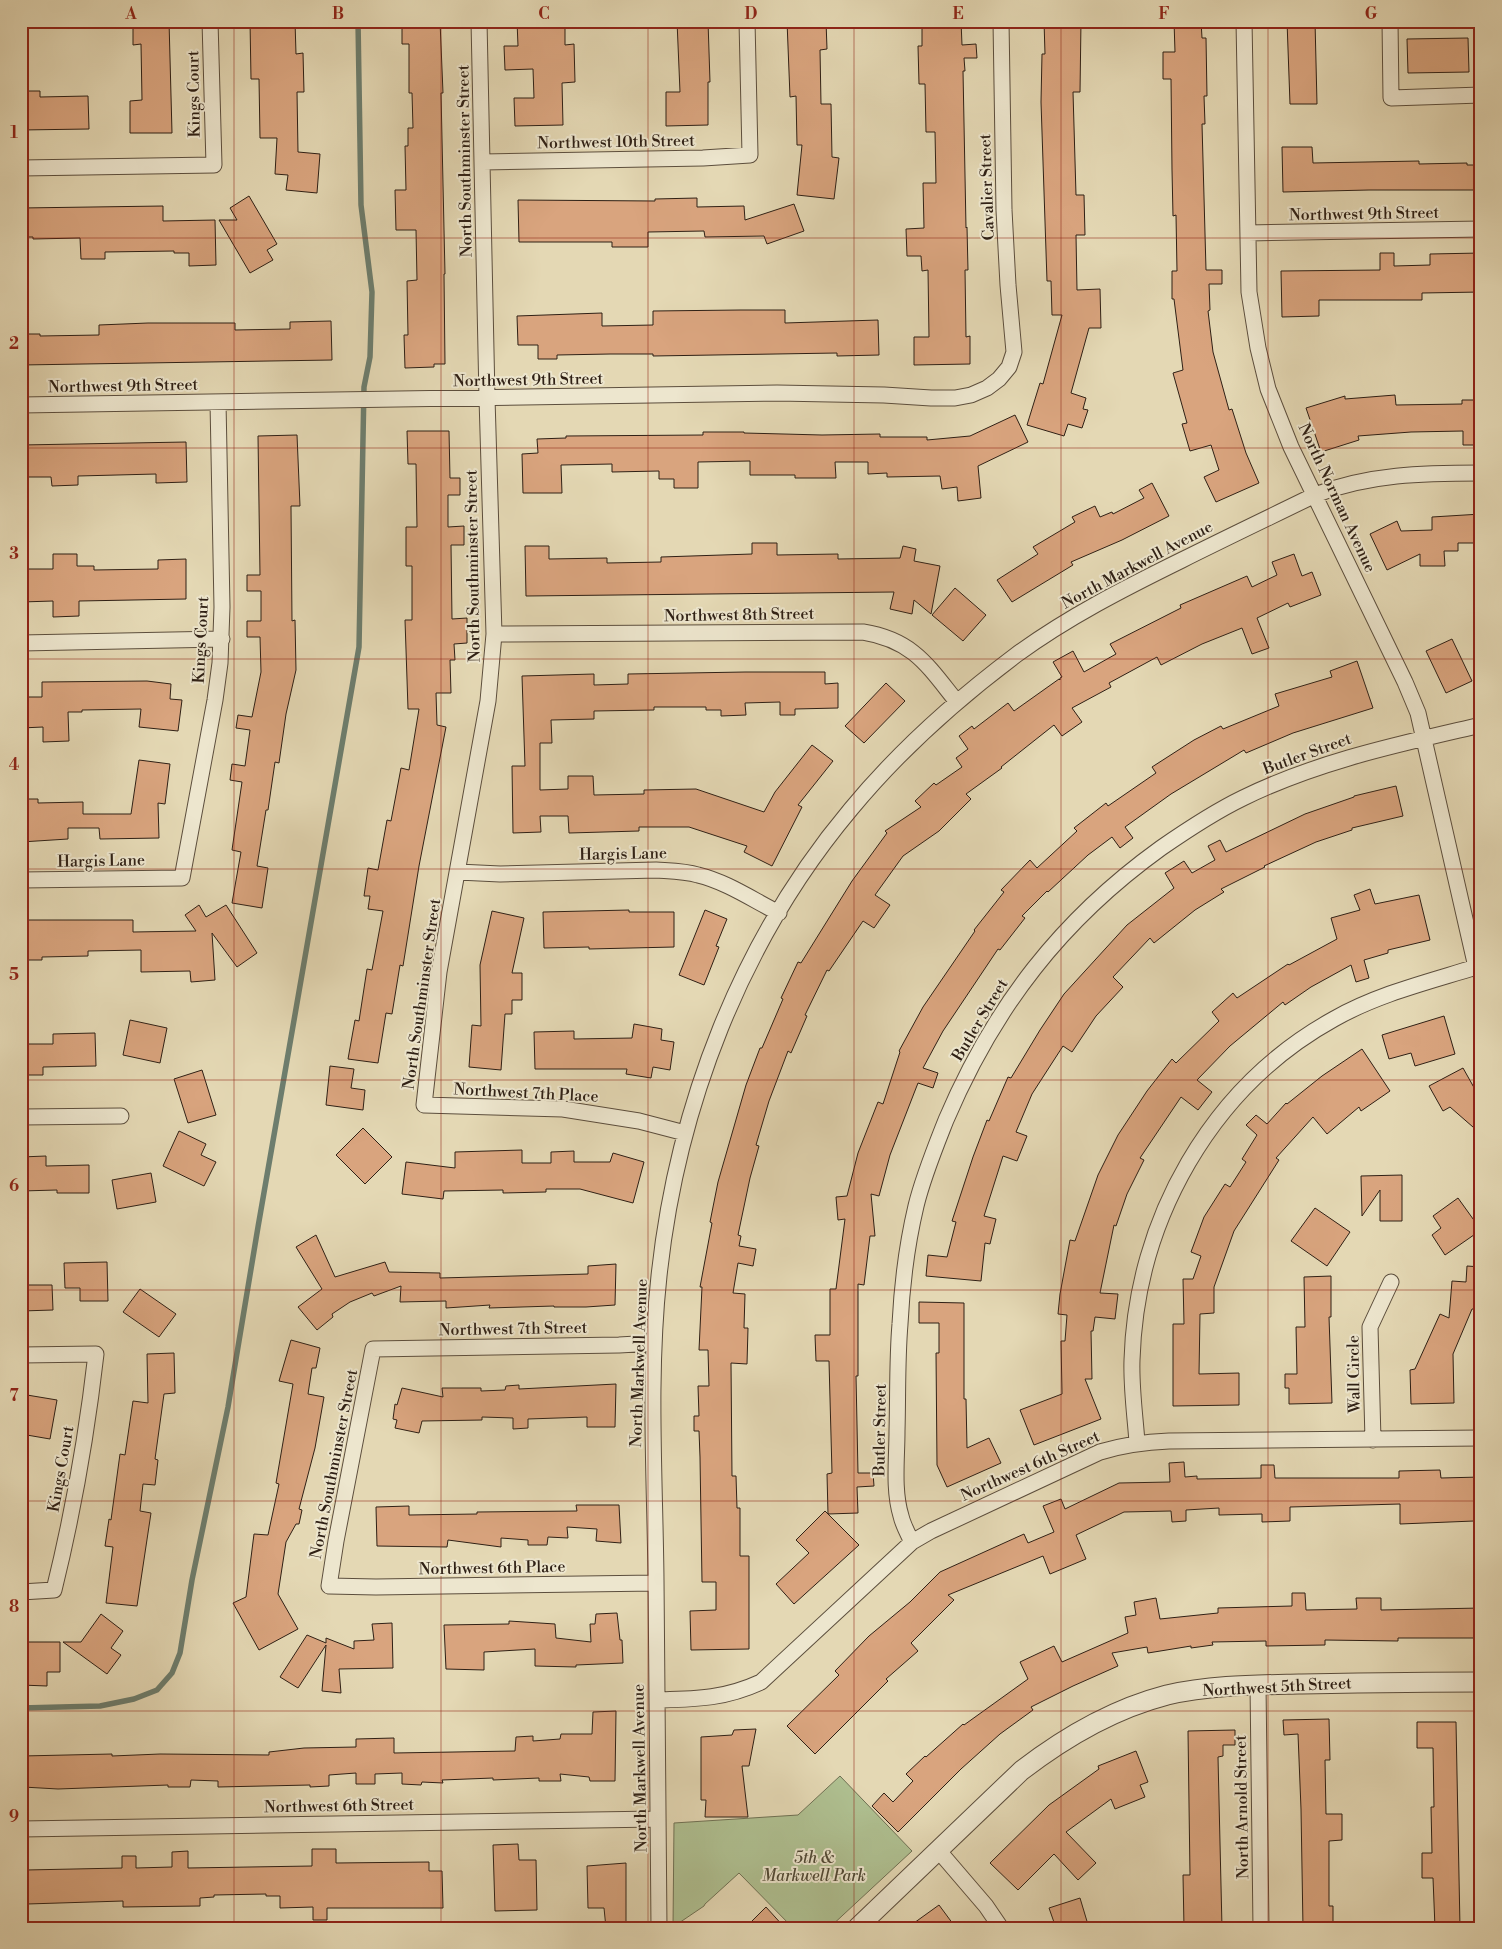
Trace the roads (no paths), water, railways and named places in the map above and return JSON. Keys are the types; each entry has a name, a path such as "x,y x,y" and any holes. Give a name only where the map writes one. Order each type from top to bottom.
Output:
{"street":[{"name":"Kings Court","path":"21,168 214,165 210,21"},
{"name":"North Southminster Street","path":"424,1105 439,972 466,832 471,789 488,701 494,634 479,21"},
{"name":"Northwest 10th Street","path":"483,162 703,158 750,155 747,21"},
{"name":"Cavalier Street","path":"1001,21 1004,210 1014,352"},
{"name":"North Norman Avenue","path":"1244,21 1249,292 1258,348 1268,389 1291,447 1405,682 1418,714 1478,971"},
{"path":"1390,21 1391,98 1481,95"},
{"name":"Northwest 9th Street","path":"1248,233 1481,229"},
{"name":"Northwest 9th Street","path":"21,404 777,393 884,394 955,398 971,395 999,379 1009,367 1014,352"},
{"name":"Kings Court","path":"182,878 215,700 222,639 218,402"},
{"path":"1314,496 1338,486 1385,477 1423,473 1481,472"},
{"name":"North Markwell Avenue","path":"659,1928 653,1381 658,1278 685,1132 721,1025 746,973 779,914 807,869 850,810 898,758 957,702 1019,653 1066,622 1122,589 1314,496"},
{"name":"Northwest 8th Street","path":"494,634 864,632 882,635 912,650 957,702"},
{"path":"21,643 222,639"},
{"path":"1423,739 1481,725"},
{"name":"Butler Street","path":"912,1542 900,1515 897,1493 897,1452 899,1336 902,1290 916,1205 937,1142 960,1086 1011,998 1050,948 1084,910 1128,872 1204,819 1242,798 1285,779 1369,751 1423,739"},
{"name":"Hargis Lane","path":"458,872 500,874 682,871 700,875 725,886 779,914"},
{"name":"Hargis Lane","path":"21,880 182,878"},
{"path":"1137,1442 1132,1361 1135,1319 1143,1278 1157,1229 1171,1194 1193,1153 1227,1107 1296,1042 1335,1018 1373,1000 1478,971"},
{"name":"Northwest 7th Place","path":"424,1105 563,1109 639,1121 685,1132"},
{"path":"21,1117 122,1116"},
{"name":"Wall Circle","path":"1373,1440 1370,1327 1391,1282"},
{"name":"Northwest 7th Street","path":"373,1349 619,1346 654,1343"},
{"name":"North Southminster Street","path":"329,1586 373,1349"},
{"name":"Kings Court","path":"21,1355 96,1354 86,1431 64,1549 54,1590 21,1592"},
{"name":"Northwest 6th Street","path":"657,1700 690,1700 723,1696 740,1692 762,1682 912,1542 931,1531 1100,1452 1137,1442 1481,1438"},
{"name":"Northwest 6th Place","path":"329,1586 382,1587 656,1582"},
{"name":"Northwest 5th Street","path":"857,1928 1021,1771 1048,1750 1104,1718 1136,1705 1168,1695 1214,1687 1481,1682"},
{"name":"North Arnold Street","path":"1258,1685 1262,1928"},
{"name":"Northwest 6th Street","path":"21,1829 658,1819"},
{"path":"938,1850 986,1906 1001,1928"}],"waterway":[{"path":"21,1708 100,1706 134,1699 157,1690 172,1673 180,1653 192,1580 228,1407 359,647 364,387 370,357 372,292 361,205 358,21"}],"park label":[{"name":"5th & Markwell Park","path":"814,1867"}]}
